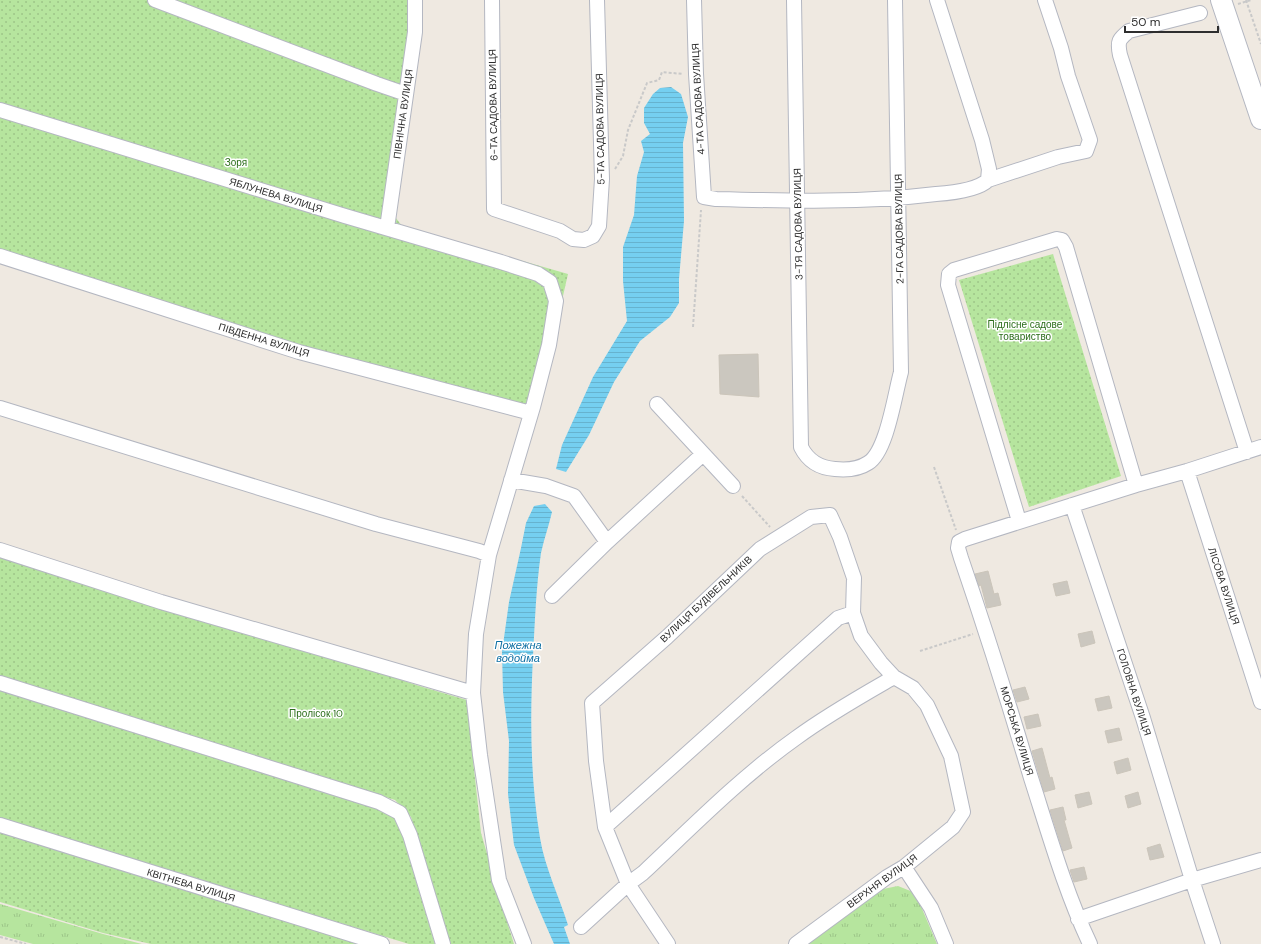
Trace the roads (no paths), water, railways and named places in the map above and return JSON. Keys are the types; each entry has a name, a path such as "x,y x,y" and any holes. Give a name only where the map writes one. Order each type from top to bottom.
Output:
{"street":[{"path":"155,0 406,94"},
{"name":"ПІВНІЧНА ВУЛИЦЯ","path":"387,228 415,32 415,0"},
{"name":"6-ТА САДОВА ВУЛИЦЯ","path":"492,0 494,209 560,231 573,239"},
{"name":"5-ТА САДОВА ВУЛИЦЯ","path":"573,239 584,240 593,236 599,226 602,179 597,0"},
{"name":"4-ТА САДОВА ВУЛИЦЯ","path":"694,0 696,74 704,197 716,199 798,201"},
{"name":"3-ТЯ САДОВА ВУЛИЦЯ","path":"794,0 801,447"},
{"name":"2-ГА САДОВА ВУЛИЦЯ","path":"801,447 805,456 816,465 834,469 857,468 869,463 876,454 886,434 901,372 895,0"},
{"path":"937,0 982,140 989,169 988,180"},
{"path":"798,201 898,199 954,192 984,184 988,180 1058,157 1086,151 1090,140 1068,76 1062,48 1045,0"},
{"path":"1221,0 1261,119"},
{"path":"1200,13 1129,31 1120,37 1118,45 1247,452"},
{"name":"ЯБЛУНЕВА ВУЛИЦЯ","path":"0,110 538,274 550,282 556,301 550,345 531,413"},
{"path":"1136,485 1066,247 1062,240 1057,239 954,270 949,274 948,285 1019,521 1261,448"},
{"name":"ПІВДЕННА ВУЛИЦЯ","path":"0,256 299,352 531,413"},
{"path":"657,404 733,486"},
{"path":"0,408 376,524 479,551 489,555"},
{"path":"524,944 499,880 480,755 473,693 476,634 489,555 531,413"},
{"path":"552,596 607,542 703,454"},
{"name":"ЛІСОВА ВУЛИЦЯ","path":"1187,471 1261,702"},
{"path":"511,480 546,486 574,496 607,542"},
{"name":"ГОЛОВНА ВУЛИЦЯ","path":"1072,506 1143,718 1213,944"},
{"name":"ВУЛИЦЯ БУДІВЕЛЬНИКІВ","path":"605,827 596,761 592,703 667,637 760,548 811,516 830,515 840,537 854,578 854,613"},
{"name":"МОРСЬКА ВУЛИЦЯ","path":"1019,521 959,542 958,548 1061,873 1078,919 1090,944"},
{"path":"0,550 161,602 473,693"},
{"path":"581,927 628,884 643,872 747,776 796,738 859,697 894,677 881,663 861,636 854,613 838,618 605,827 628,884 668,944"},
{"name":"ВЕРХНЯ ВУЛИЦЯ","path":"796,944 887,876 904,867 953,827 963,812 950,756 927,705 913,688 894,677"},
{"path":"0,683 379,802 400,814 410,835 443,944"},
{"name":"КВІТНЕВА ВУЛИЦЯ","path":"0,825 382,944"},
{"path":"1078,919 1192,880 1261,860"},
{"path":"904,867 931,908 946,944"}],"water":[{"path":"671,87 681,94 688,117 683,143 684,221 679,279 679,303 670,317 640,341 614,382 589,435 566,472 556,469 562,445 593,377 627,321 623,281 623,247 634,215 637,176 644,152 641,141 650,134 644,123 644,108 653,94 660,88"},
{"name":"Пожежна водойма","path":"545,504 552,512 541,553 537,592 531,702 534,793 542,849 568,925 564,927 570,944 554,944 534,898 514,845 508,794 509,741 503,692 502,652 509,602 526,523 534,506"}],"park label":[{"name":"Зоря","path":"236,162"},
{"name":"Підлісне садове товариство","path":"1025,330"},
{"name":"Пролісок 10","path":"316,713"}]}
